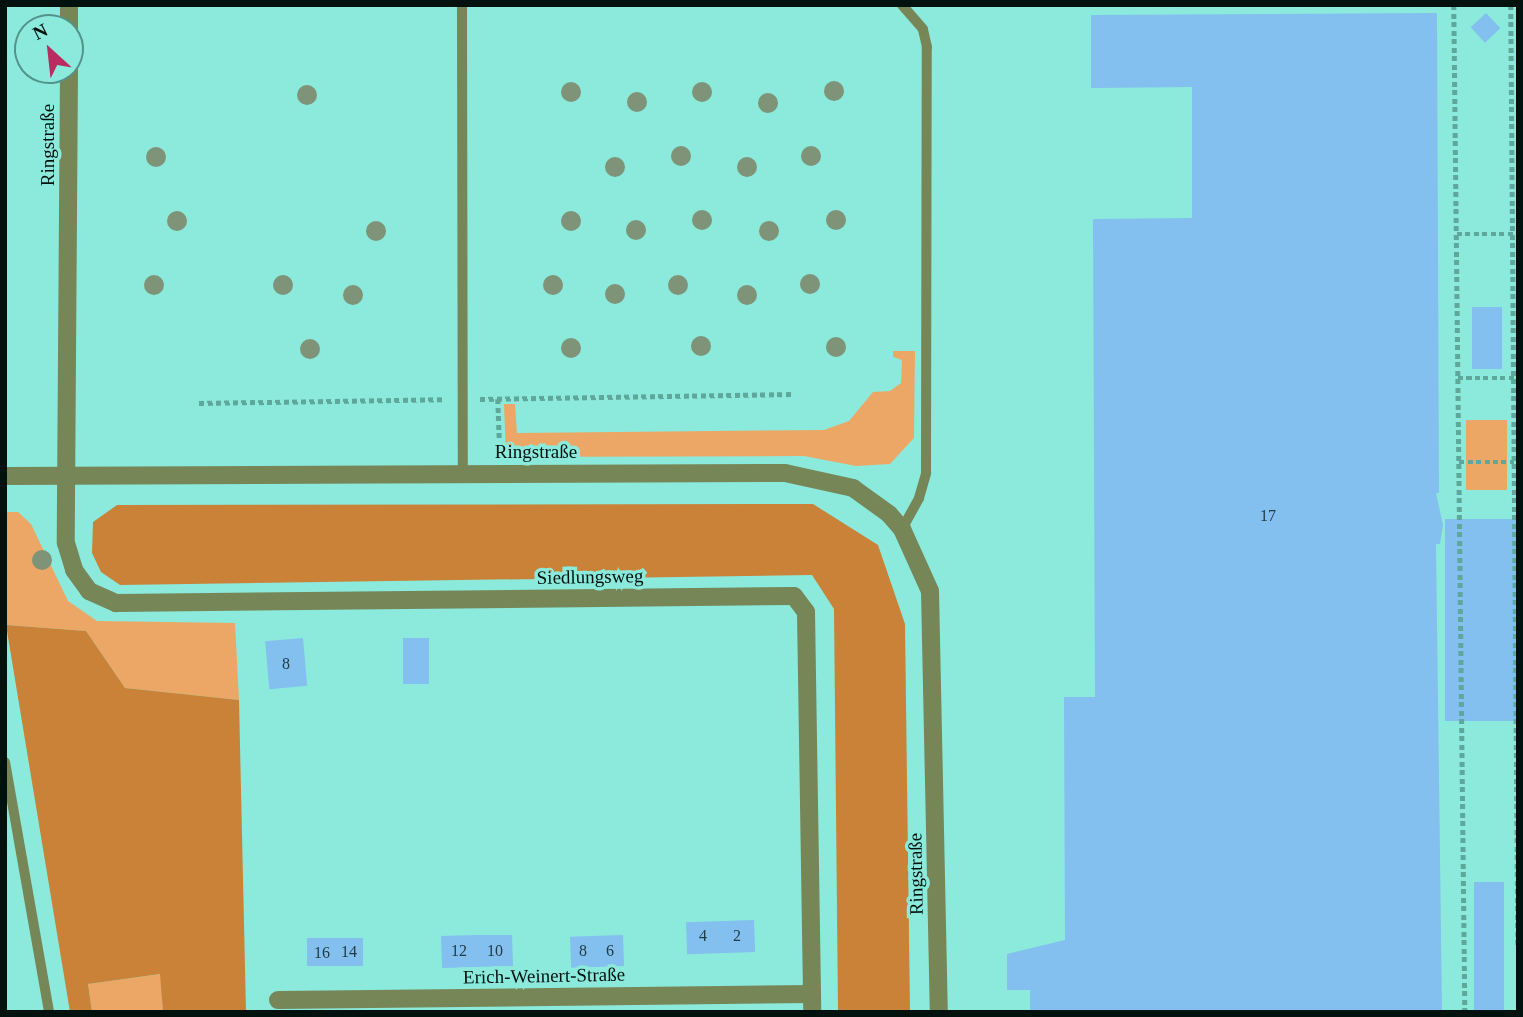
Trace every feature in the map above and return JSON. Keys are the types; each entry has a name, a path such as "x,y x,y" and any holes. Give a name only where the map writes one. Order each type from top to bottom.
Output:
{"street":[{"name":"Ringstraße","path":"69,84 69,476 464,473 813,475 872,499 902,529 930,591 939,1012"},
{"path":"5,476 69,476"},
{"name":"Siedlungsweg","path":"69,476 66,543 74,570 89,591 116,603 794,596 806,612 812,1003"},
{"name":"Erich-Weinert-Straße","path":"278,999 812,1003"}],"lane":[{"path":"462,5 464,473"},
{"path":"902,5 923,29 927,47 926,473 919,498 902,529"},
{"path":"5,762 49,1012"}],"path":[{"path":"1454,5 1465,1012"},
{"path":"1511,5 1518,947"},
{"path":"1457,234 1513,234"},
{"path":"1458,378 1514,378"},
{"path":"199,403 794,394"},
{"path":"498,399 501,473"},
{"path":"1459,462 1514,462"}],"shaded area":[{"path":"893,351 915,351 914,438 890,464 856,466 804,456 506,457 504,404 515,404 517,433 824,430 849,421 873,392 890,391 901,383 902,360 893,357"},
{"path":"1466,420 1507,420 1507,490 1466,490"},
{"path":"813,504 878,545 905,624 910,1012 838,1012 834,609 812,575 120,585 101,572 92,553 93,522 117,505"},
{"path":"5,512 18,512 31,524 68,601 97,621 235,623 239,700 125,688 86,631 6,625"},
{"path":"6,625 86,631 125,688 239,700 246,1012 163,1012 160,974 88,984 92,1012 70,1012"},
{"path":"161,974 163,1012 92,1012 88,984"}],"building":[{"path":"1437,13 1439,493 1436,493 1443,525 1440,544 1436,544 1442,1012 1030,1012 1030,990 1007,990 1007,954 1065,940 1064,697 1095,697 1093,219 1192,218 1192,87 1091,88 1091,15"},
{"path":"1486,13 1500,28 1485,43 1471,27"},
{"path":"1472,307 1502,307 1502,369 1472,369"},
{"path":"1445,519 1518,519 1518,721 1445,721"},
{"path":"303,638 307,686 269,689 265,641"},
{"path":"403,638 429,638 429,684 403,684"},
{"path":"1474,882 1504,882 1504,1011 1474,1011"},
{"path":"754,920 755,952 687,954 686,922"},
{"path":"512,935 513,966 442,968 441,936"},
{"path":"623,935 624,966 571,968 570,937"},
{"path":"307,938 363,938 363,966 307,966"}]}
